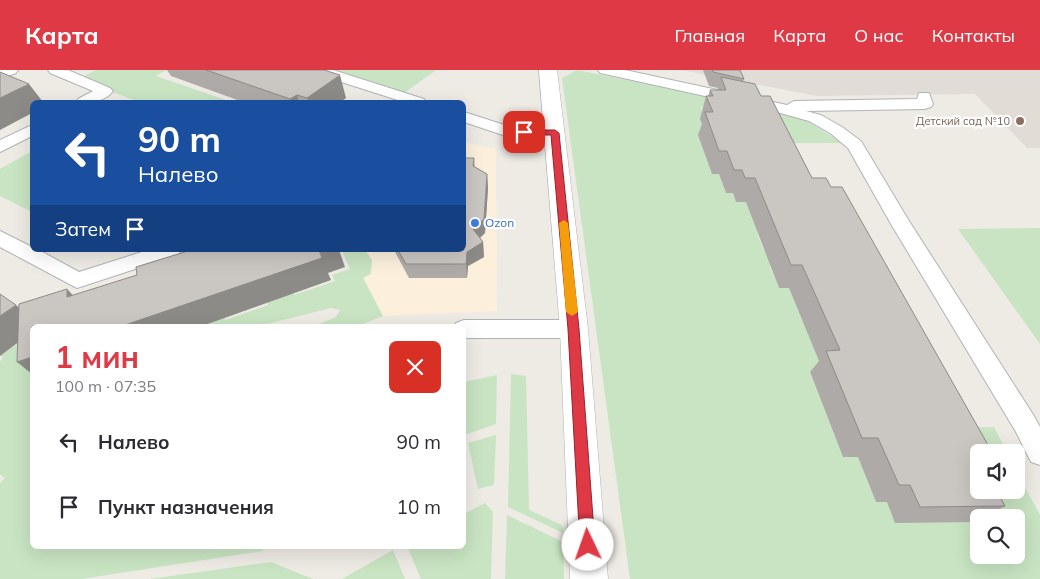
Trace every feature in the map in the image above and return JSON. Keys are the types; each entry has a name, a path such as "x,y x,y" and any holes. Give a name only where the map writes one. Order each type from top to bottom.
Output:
{"street":[{"path":"548,70 574,329 589,579"}],"lane":[{"path":"0,75 12,70"},
{"path":"55,70 105,91 88,100"},
{"path":"318,70 412,100"},
{"path":"605,70 776,107 815,118 836,130 854,145 1025,424 1040,453"},
{"path":"776,107 925,104 924,96"},
{"path":"466,118 509,132 555,133"},
{"path":"0,147 30,131"},
{"path":"2,242 77,280 165,252"},
{"path":"466,329 574,329"}],"shaded area":[{"path":"681,70 1040,70 1040,148 1027,148 975,94 817,96"},
{"path":"466,142 496,149 497,311 383,316 363,277 372,260 366,252 466,252"}],"green space":[{"path":"96,70 166,70 156,76 226,100 134,100 78,79"},
{"path":"318,70 436,70 400,96"},
{"path":"577,70 768,108 808,121 842,143 786,143 739,108 701,107 706,119 706,135 699,136 702,146 709,146 707,160 712,174 719,174 726,193 733,193 736,202 762,202 757,233 763,249 773,249 770,267 779,288 789,288 824,372 810,373 843,457 858,457 876,502 943,428 994,427 1003,444 970,444 970,499 1025,499 1025,488 1040,515 1040,579 630,579 562,78"},
{"path":"30,152 30,211 0,196 0,169"},
{"path":"1040,228 1040,344 958,229"},
{"path":"343,252 366,252 372,260 371,274 363,278 383,316 363,324 319,324 336,317 340,310 331,308 267,324 193,324 222,311 225,320 268,305 267,302 335,281 332,275 350,269"},
{"path":"30,336 30,549 263,549 263,551 81,579 0,579 0,483 5,478 0,474 0,361 3,358 0,355"},
{"path":"511,374 526,376 529,510 562,525 563,533 508,507"},
{"path":"497,375 496,424 466,434 466,382"},
{"path":"496,435 494,485 478,489 468,443"},
{"path":"485,503 493,512 491,579 421,579 408,549 466,549 466,513"},
{"path":"507,515 563,542 564,579 505,579"},
{"path":"393,550 405,579 342,579"},
{"path":"271,562 313,579 150,579"}],"building":[{"path":"206,70 324,70 340,75 307,98 297,95 290,99"},
{"path":"712,70 740,70 744,79 713,72"},
{"path":"0,72 29,84 0,98"},
{"path":"721,77 755,84 761,96 770,96 812,178 826,178 831,187 842,187 987,444 970,444 970,499 1001,499 1005,506 920,507 910,485 899,485 878,438 862,438 826,351 840,350 802,265 791,265 755,178 745,178 742,170 734,170 727,151 719,151 705,112 713,112 706,96 713,96 710,90 726,90"},
{"path":"466,158 474,158 473,166 487,174 484,219 473,229 483,242 467,252 466,264 406,264 399,252 466,252"},
{"path":"185,252 320,252 322,258 128,324 30,324 30,358 17,362 19,304 67,289 67,297 137,275 136,267"},
{"path":"0,294 16,305 0,316"}],"slow traffic":[{"path":"564,223 572,312"}],"place":[{"name":"Детский сад №10","path":"1020,121"},
{"name":"Ozon","path":"475,223"}],"route":[{"path":"524,132 555,133 574,329 588,545"}]}
